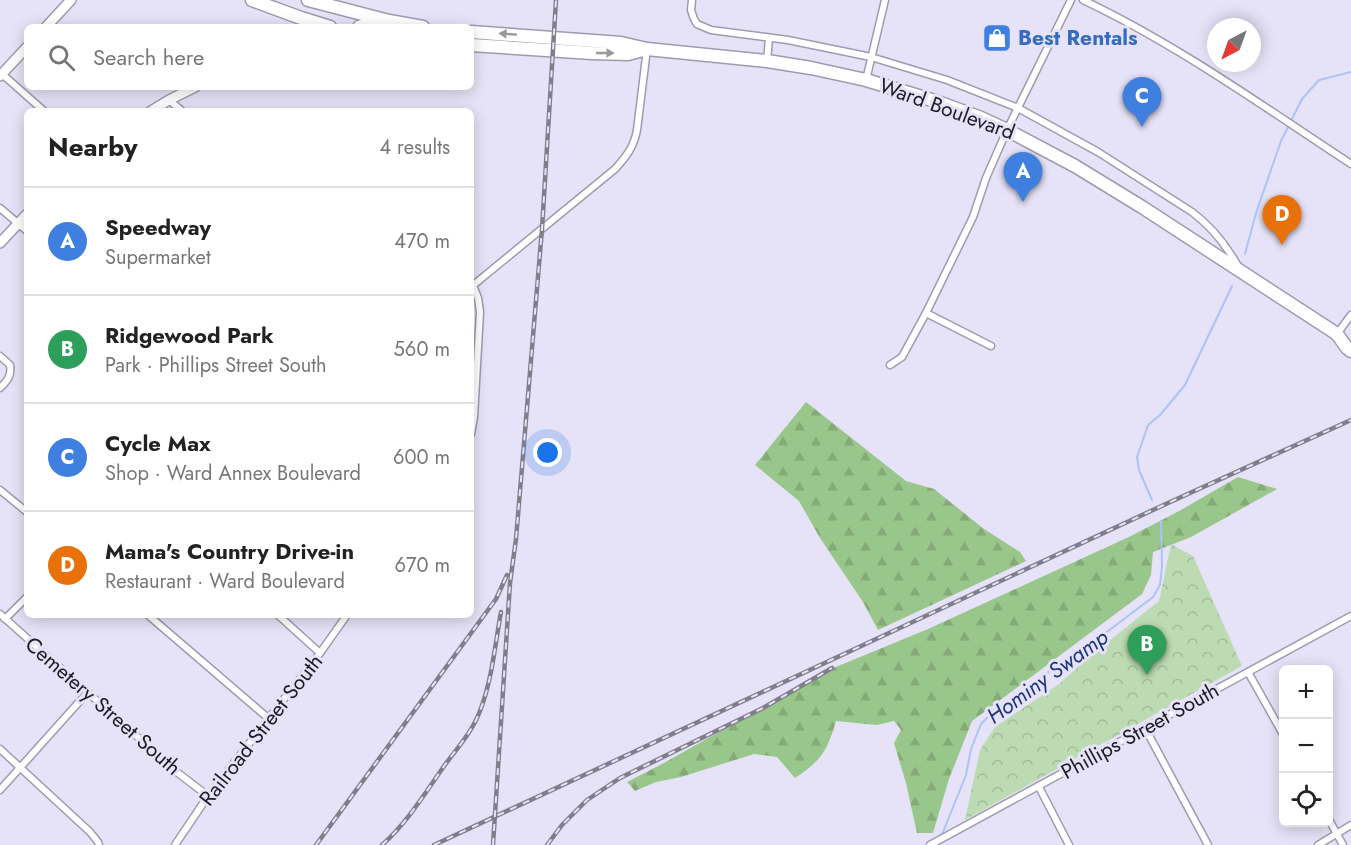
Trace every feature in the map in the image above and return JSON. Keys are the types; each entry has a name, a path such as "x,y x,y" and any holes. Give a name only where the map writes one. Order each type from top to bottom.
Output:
{"highway":[{"path":"252,0 321,24"},
{"path":"308,0 407,24"},
{"path":"279,10 292,24"},
{"path":"367,24 381,19"},
{"name":"Ward Boulevard","path":"474,32 621,43 647,49 766,61 866,80 935,101 1007,130 1075,166 1337,334 1351,351"},
{"name":"Ward Boulevard","path":"474,45 628,54 647,49"},
{"name":"Ward Boulevard","path":"1337,334 1351,336"}],"street":[{"path":"49,24 71,0"},
{"path":"692,0 692,13 698,24 711,30 838,49 872,57 947,80 1018,108 1098,152 1192,212 1215,232 1231,253 1242,273"},
{"path":"866,80 885,0"},
{"path":"890,365 902,357 926,313 973,217 986,178 1007,130 1071,0"},
{"path":"1083,0 1169,46 1351,164"},
{"path":"766,61 769,38"},
{"path":"474,284 615,169 627,156 635,141 647,49"},
{"path":"24,50 1,75 40,108"},
{"path":"156,108 189,90"},
{"path":"169,100 178,108"},
{"path":"0,208 24,229"},
{"path":"0,243 24,217"},
{"path":"474,290 480,312 474,417"},
{"path":"926,313 991,346"},
{"path":"1337,334 1351,315"},
{"path":"0,356 10,365 11,372 0,388"},
{"path":"0,490 24,510"},
{"path":"3,617 24,600"},
{"name":"Cemetery Street South","path":"3,617 178,773 208,796"},
{"path":"151,618 268,718"},
{"path":"281,618 320,653"},
{"name":"Railroad Street South","path":"175,845 208,796 345,618"},
{"name":"Phillips Street South","path":"930,845 1350,618"},
{"path":"1248,672 1279,727"},
{"path":"0,790 88,692"},
{"path":"1145,728 1208,845"},
{"path":"0,749 90,832 99,845"},
{"path":"1038,786 1070,845"},
{"path":"1318,845 1351,825"},
{"path":"1333,826 1343,845"}],"green space":[{"path":"806,402 906,481 934,489 984,529 1020,552 1026,561 878,630 863,602 820,538 799,501 755,465"},
{"path":"1238,477 1277,489 1191,537 1153,552 1151,575 1142,594 972,721 949,779 933,833 917,833 894,743 901,730 894,721 877,725 836,721 830,740 822,754 812,766 795,778 777,757 754,754 681,777 656,782 635,791 627,782 831,669 928,629 1131,536"},
{"path":"1171,544 1193,556 1242,666 965,820 980,750 995,727 1059,684 1159,601"}],"waterway":[{"name":"Hominy Swamp","path":"1245,254 1256,213 1281,141 1302,99 1319,80 1351,72"},
{"name":"Hominy Swamp","path":"1152,500 1139,470 1137,457 1148,425 1160,415 1185,385 1232,286"},
{"name":"Hominy Swamp","path":"941,837 966,775 971,749 981,724 993,712 1038,686 1050,670 1062,669 1153,597 1160,585 1162,567 1161,521"}],"railway":[{"path":"493,845 510,583 516,539 542,229 556,0"},
{"path":"434,845 1351,420"},
{"path":"316,845 496,599 507,575"},
{"path":"382,845 417,805 474,725 490,675 501,612"},
{"path":"547,845 562,825 587,800 620,778 763,708 832,668"}],"place":[{"name":"Best Rentals","path":"997,38"},
{"name":"Cycle Max","path":"1142,127"},
{"name":"Speedway","path":"1023,202"},
{"name":"Mama's Country Drive-in","path":"1282,245"},
{"name":"Ridgewood Park","path":"1147,675"}]}
